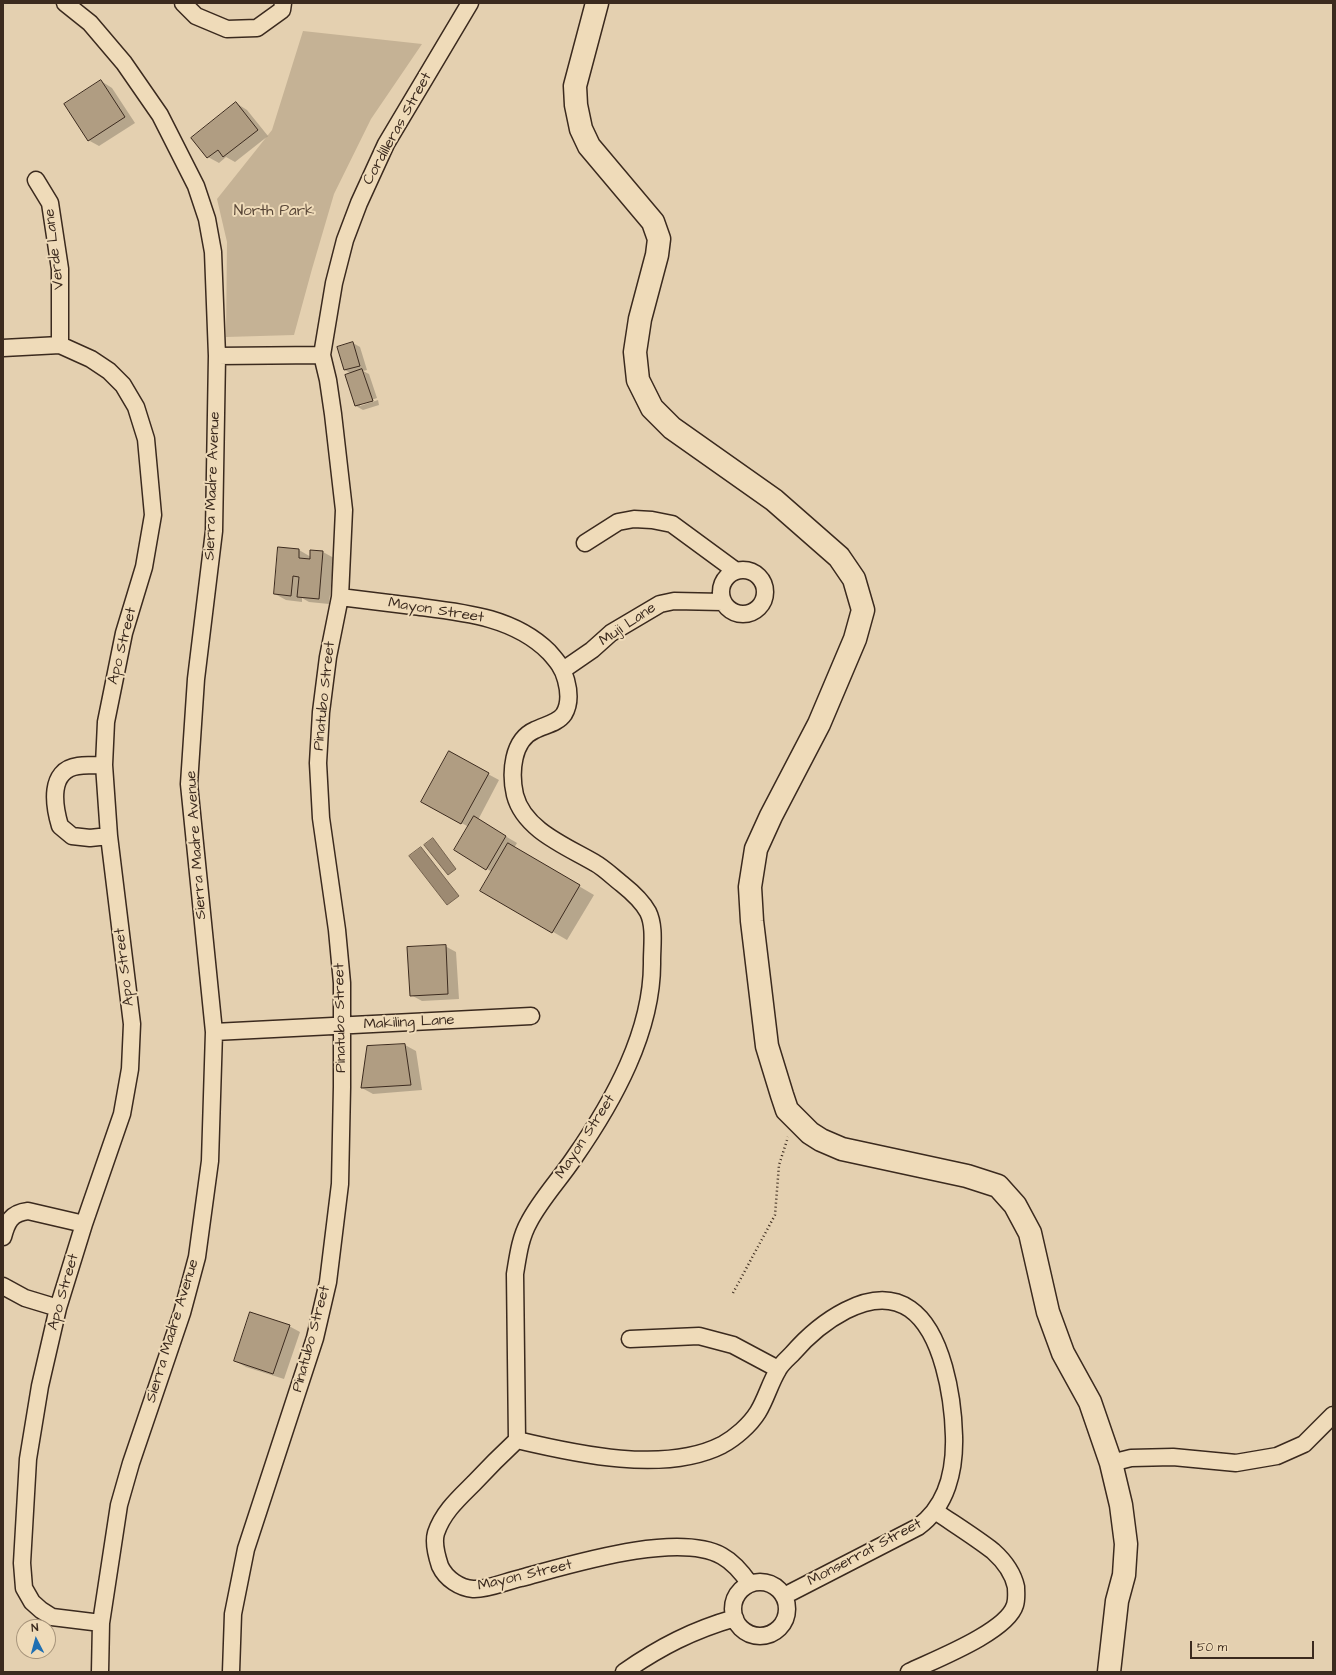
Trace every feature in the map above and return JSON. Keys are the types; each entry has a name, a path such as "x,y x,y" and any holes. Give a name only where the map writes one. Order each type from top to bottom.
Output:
{"street":[{"name":"Sierra Madre Avenue","path":"65,3 90,23 124,63 160,115 196,186 207,219 212,252 217,356 214,531 196,679 189,784 214,1032 210,1161 197,1257 182,1313 131,1463 119,1505 101,1623 100,1672"},
{"path":"183,3 196,16 227,29 257,28 282,10 283,3"},
{"name":"Cordilleras Street","path":"322,355 334,283 345,240 359,203 386,144 470,3"},
{"path":"597,3 575,86 576,105 581,129 589,146 653,222 659,239 640,320 635,352 638,380 652,408 672,428 774,500 839,557 854,580 863,610 856,639 819,724 771,816 756,849 750,887 752,921 767,1046 787,1110 810,1133 821,1140 842,1149 967,1176 998,1186 1014,1204 1030,1233 1048,1312 1063,1353 1090,1402 1111,1463 1121,1505 1126,1544 1124,1575 1117,1601 1109,1672"},
{"name":"Verde Lane","path":"36,180 50,203 60,269 60,345"},
{"name":"Apo Street","path":"3,348 60,345 91,359 109,371 123,385 136,407 146,439 153,514 144,567 124,633 106,722 104,765 109,836 132,1024 130,1069 122,1114 84,1224 58,1308 40,1386 28,1459 22,1563 24,1588 32,1602 41,1610 52,1617 101,1623"},
{"path":"217,356 322,355"},
{"name":"Pinatubo Street","path":"231,1672 234,1614 246,1549 315,1338 328,1282 340,1184 342,983 338,937 321,818 318,763 321,712 328,657 340,597 344,510 333,414 328,380 322,355"},
{"path":"585,543 618,522 634,519 652,520 672,524 736,571"},
{"path":"736,571 752,571 763,582 766,589 762,604 757,610 750,614 742,615 734,613 723,602 721,595 724,580 736,571"},
{"name":"Mayon Street","path":"340,597 448,610 484,616 520,630 541,644 563,670 568,685 568,705 563,715 553,723 525,735 514,762 513,779 515,796 524,814 539,830 598,864 634,894 648,913 652,929 652,967 647,1003 640,1032 629,1063 612,1098 596,1125 528,1222 520,1247 515,1274 517,1440 496,1459 451,1506 442,1519 436,1535 436,1557 442,1571 458,1585 474,1589 495,1586 589,1560 649,1549 673,1548 711,1552 723,1557 738,1570 750,1584"},
{"name":"Muji Lane","path":"563,670 592,650 611,633 660,604 674,602 723,602"},
{"path":"104,765 77,766 64,772 57,782 54,795 60,826 72,836 90,838 109,836"},
{"name":"Makiling Lane","path":"214,1032 531,1016"},
{"path":"3,1237 12,1216 19,1212 28,1211 84,1224"},
{"path":"3,1286 25,1298 58,1308"},
{"name":"Monserrat Street","path":"517,1440 572,1453 637,1459 662,1460 686,1458 704,1453 723,1444 741,1431 758,1413 778,1369 801,1343 821,1326 844,1311 867,1302 888,1300 906,1306 919,1315 932,1335 943,1364 953,1412 954,1448 950,1479 944,1496 935,1511 918,1527 784,1596"},
{"path":"630,1339 699,1336 733,1345 778,1369"},
{"path":"1111,1463 1132,1458 1173,1457 1236,1463 1277,1456 1304,1444 1333,1415"},
{"path":"909,1672 988,1634 1002,1623 1016,1604 1014,1580 1010,1572 997,1556 935,1511"},
{"path":"758,1582 773,1585 784,1596 786,1613 784,1621 771,1633 754,1635 746,1632 739,1626 733,1610 734,1602 740,1591 750,1584 758,1582"},
{"path":"624,1672 659,1648 692,1632 735,1618"}],"path":[{"path":"733,1293 776,1215 779,1165 786,1140 798,1122"}],"green space":[{"name":"North Park","path":"303,31 422,44 371,119 334,194 294,335 226,337 227,242 217,199 272,130"}],"shaded area":[{"path":"433,838 456,869 448,875 424,845"},
{"path":"421,847 459,896 447,905 409,856"}],"building":[{"path":"101,80 125,117 88,141 64,104"},
{"path":"236,102 258,130 223,157 218,150 207,158 191,138"},
{"path":"353,342 360,366 344,370 337,347"},
{"path":"362,369 373,401 355,406 345,375"},
{"path":"278,547 299,549 299,558 310,559 310,550 323,551 319,599 297,597 299,577 293,576 291,596 274,594"},
{"path":"449,751 489,773 461,824 421,802"},
{"path":"474,816 506,836 486,870 454,850"},
{"path":"508,843 580,885 552,933 480,891"},
{"path":"446,945 448,994 410,996 407,947"},
{"path":"405,1044 411,1085 361,1088 367,1046"},
{"path":"250,1312 290,1325 273,1374 234,1361"}]}
